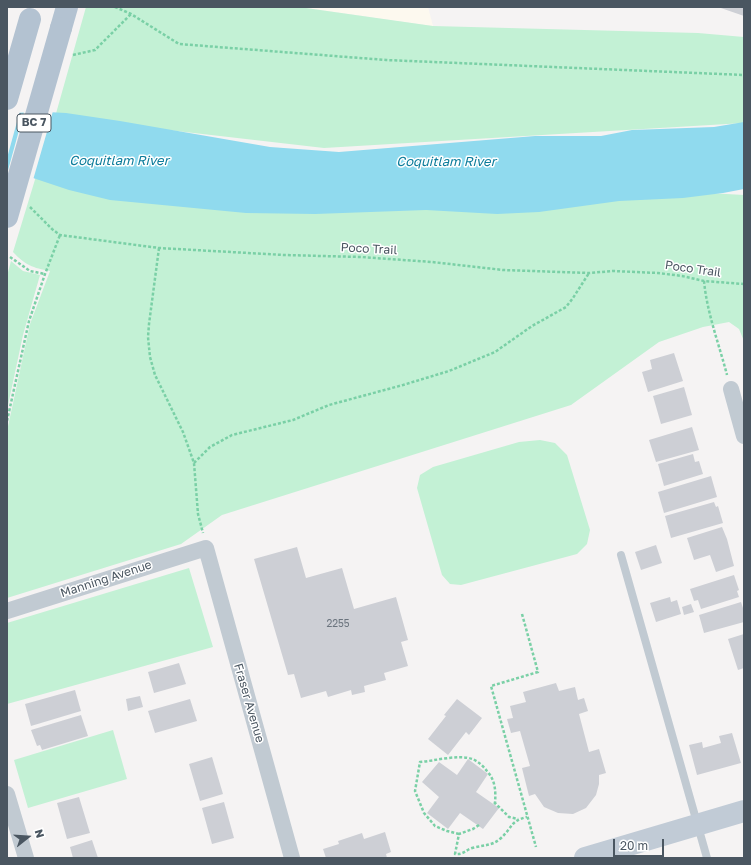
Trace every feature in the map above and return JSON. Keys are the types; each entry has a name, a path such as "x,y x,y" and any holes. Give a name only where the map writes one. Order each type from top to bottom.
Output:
{"main road":[{"name":"BC 7","path":"7,217 67,7"},
{"path":"7,99 32,13"},
{"path":"585,858 744,811"}],"street":[{"path":"731,389 744,436"},
{"name":"Manning Avenue","path":"7,611 206,548"},
{"name":"Fraser Avenue","path":"206,548 292,858"},
{"path":"7,794 26,858"}],"lane":[{"path":"621,555 707,858"}],"path":[{"path":"115,7 131,14 179,44 386,60 744,75"},
{"path":"7,421 29,321 44,274 60,235 26,203"},
{"name":"Poco Trail","path":"60,235 159,248 284,255 361,257 432,262 497,270 589,273 613,271 658,273 704,281 744,284"},
{"path":"159,248 149,324 148,337 150,357 155,375 183,432 194,463 198,514 206,548"},
{"path":"10,257 30,271 44,274"},
{"path":"194,463 210,447 232,435 292,420 329,405 441,374 495,352 532,326 566,307 589,273"},
{"path":"704,281 710,316 731,389"},
{"path":"522,614 538,672 490,686 536,847"},
{"path":"479,825 459,834 434,826 424,812 415,791 420,762 460,758 472,759 482,764 491,776 496,790 494,804 509,817 518,819 527,817"},
{"path":"459,834 455,854 460,855 472,848 489,846 501,838 518,819"}],"shaded area":[{"path":"299,7 428,7 433,26"}],"green space":[{"path":"86,7 299,7 433,26 698,33 744,37 744,123 324,148 55,117"},
{"path":"37,173 637,189 744,195 744,341 739,329 729,322 703,327 659,342 571,405 222,515 181,544 7,598 7,431 30,324 50,271 39,269 30,265 21,260 13,252"},
{"path":"11,261 23,271 40,275 23,335 7,410 7,276"},
{"path":"540,440 555,443 567,455 590,530 587,544 577,554 461,585 450,584 442,575 417,488 420,475 433,467 519,442"},
{"path":"189,568 213,647 7,704 7,623"},
{"path":"113,730 127,779 28,808 14,760"}],"water":[{"name":"Coquitlam River","path":"7,113 66,113 120,121 270,147 339,152 535,136 601,136 632,130 714,127 744,122 744,189 683,198 619,201 539,212 497,214 426,210 315,214 246,213 110,200 7,172"}],"pier":[{"path":"7,111 20,111 7,158"},
{"path":"53,111 33,180 7,174 24,112"}],"building":[{"path":"718,7 744,7 744,16"},
{"path":"674,353 683,381 648,392 642,372 652,369 650,360"},
{"path":"684,387 692,415 661,424 653,396"},
{"path":"692,427 699,450 656,462 649,440"},
{"path":"693,454 695,462 699,461 703,474 664,486 658,464"},
{"path":"711,476 717,497 664,513 658,492"},
{"path":"714,502 716,507 718,506 723,523 671,538 665,516"},
{"path":"722,527 727,539 734,566 716,572 710,555 694,560 687,538"},
{"path":"656,545 662,563 641,570 635,552"},
{"path":"297,547 306,578 342,568 354,609 396,597 408,640 401,642 408,666 384,673 386,680 364,686 365,692 352,695 351,690 328,697 326,691 301,698 294,674 288,675 254,559"},
{"path":"734,575 739,590 737,591 739,597 701,609 698,600 694,601 690,589"},
{"path":"670,597 671,602 677,600 681,614 656,622 650,603"},
{"path":"741,602 744,611 744,622 704,633 699,615"},
{"path":"691,604 694,612 684,615 682,607"},
{"path":"744,634 744,668 738,670 728,639"},
{"path":"179,663 186,684 154,693 148,672"},
{"path":"556,683 559,691 575,687 578,700 584,698 588,711 579,714 589,752 599,749 606,773 599,775 599,784 596,795 586,808 573,814 558,813 544,807 535,794 529,796 522,768 530,766 520,731 511,733 507,719 513,718 510,706 526,702 523,692"},
{"path":"75,690 81,711 31,726 25,704"},
{"path":"140,696 143,707 128,711 126,699"},
{"path":"190,699 197,721 155,733 148,711"},
{"path":"457,699 482,718 469,735 466,732 448,755 428,739"},
{"path":"81,715 88,736 42,750 40,745 37,746 31,730"},
{"path":"732,733 741,763 697,775 689,745 702,742 703,748 721,743 719,736"},
{"path":"212,757 223,794 200,801 189,764"},
{"path":"468,759 488,774 476,792 499,808 483,829 460,813 448,829 427,813 439,797 422,782 439,762 457,775"},
{"path":"79,797 90,833 67,839 57,803"},
{"path":"224,802 234,838 212,844 202,808"},
{"path":"385,832 391,852 386,854 387,858 326,858 323,849 339,844 338,841 362,833 364,839"},
{"path":"92,840 98,858 73,858 70,847"}]}
